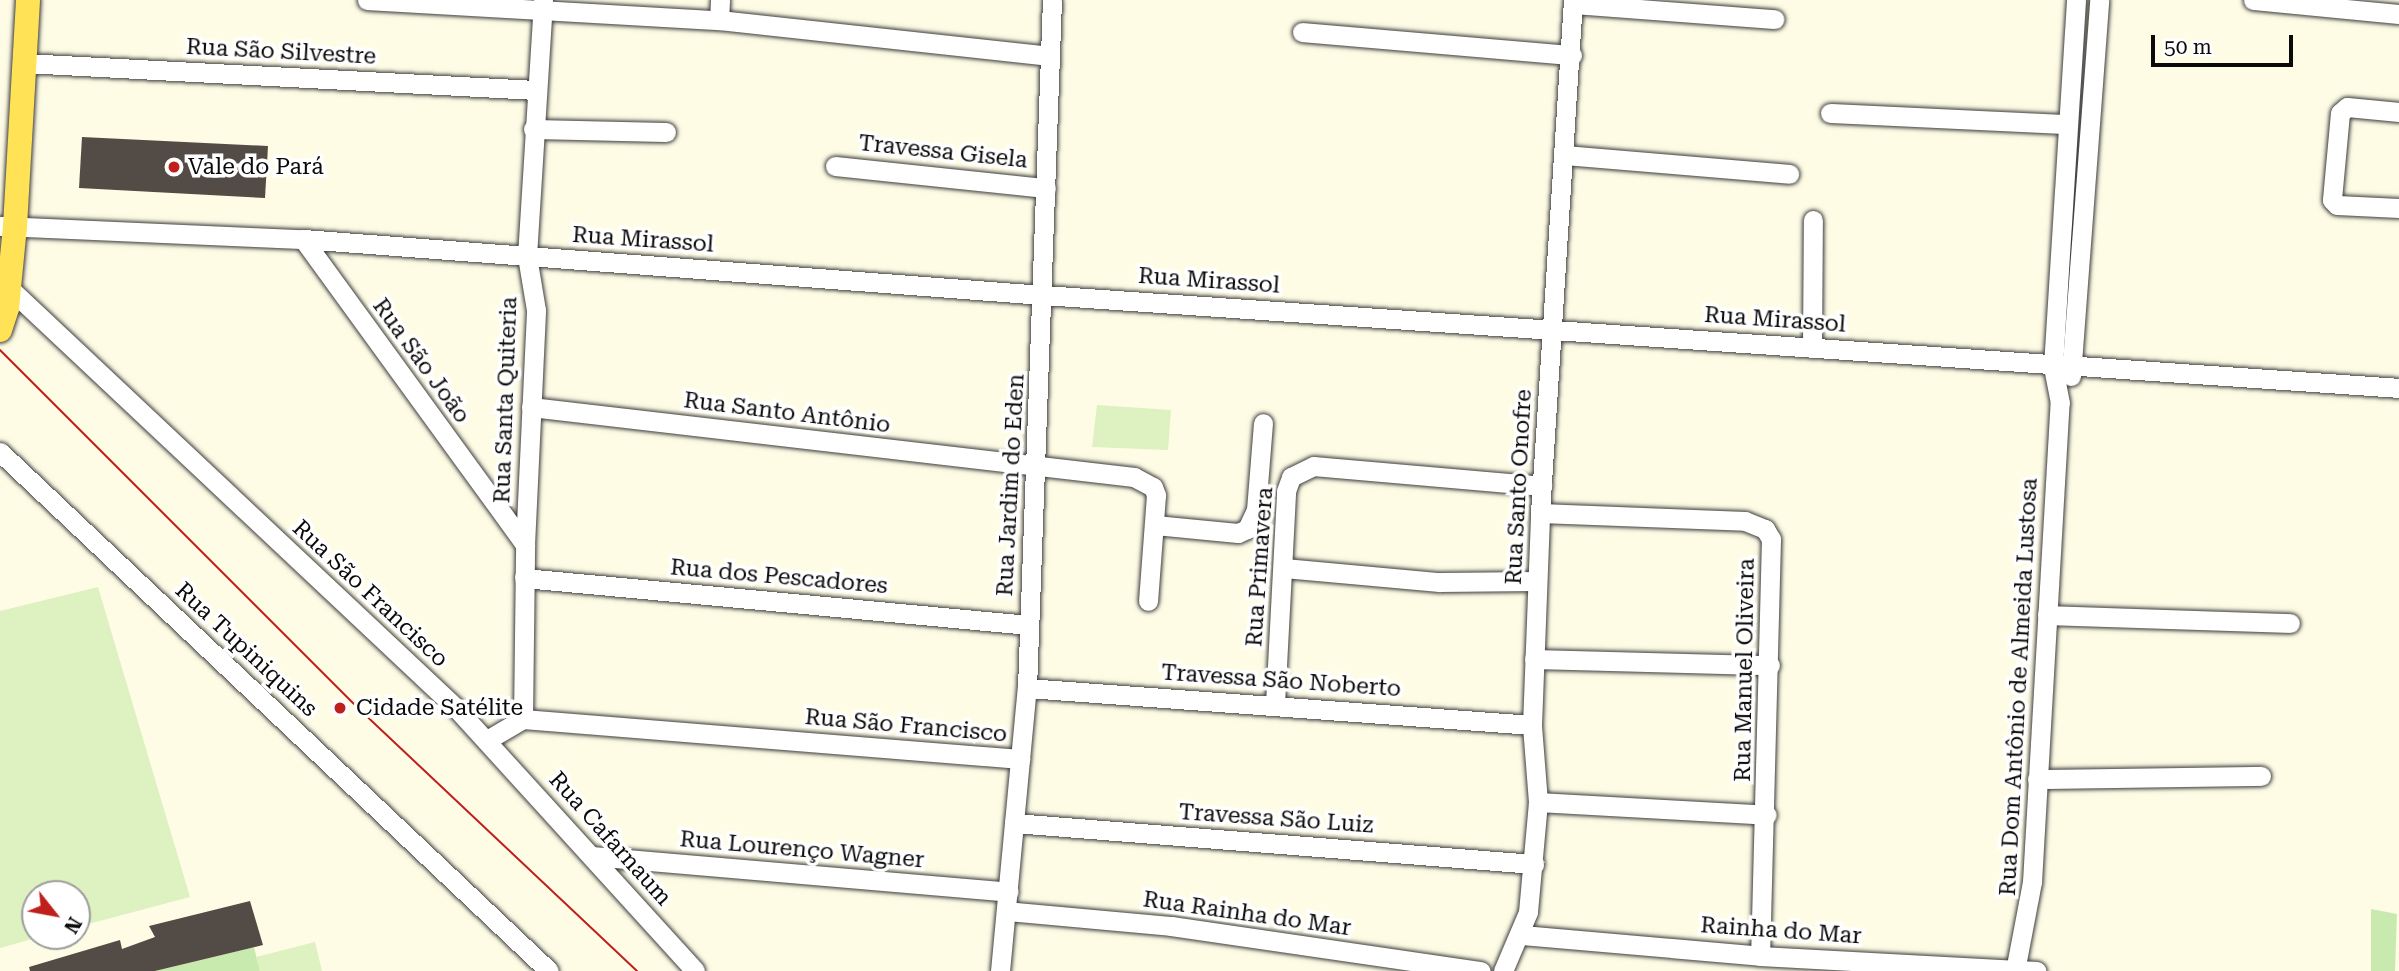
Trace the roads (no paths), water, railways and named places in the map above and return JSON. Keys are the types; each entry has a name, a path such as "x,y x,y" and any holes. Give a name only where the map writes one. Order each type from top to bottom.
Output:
{"main road":[{"path":"0,330 9,288 7,226 28,0"}],"street":[{"path":"367,0 719,10 1048,56"},
{"name":"Rua Jardim do Eden","path":"1000,971 1027,688 1044,295 1048,56 1052,0"},
{"name":"Rua Dom Antônio de Almeida Lustosa","path":"2015,969 2030,910 2060,403 2053,366 2065,124 2076,0"},
{"name":"Rua Dom Antônio de Almeida Lustosa","path":"2060,403 2075,367 2099,0"},
{"path":"2253,0 2399,14"},
{"path":"1573,2 1774,19"},
{"name":"Rua Santo Onofre","path":"1503,971 1522,935 1534,864 1538,802 1532,725 1540,513 1566,155 1573,2"},
{"name":"Rua Santa Quiteria","path":"523,719 525,545 536,290 527,256 543,4"},
{"path":"1302,32 1572,55"},
{"name":"Rua São Silvestre","path":"24,63 536,90"},
{"path":"2399,112 2347,107 2340,113 2332,200 2337,205 2399,208"},
{"path":"1830,113 2065,124"},
{"path":"533,129 666,132"},
{"path":"1566,155 1789,174"},
{"name":"Travessa Gisela","path":"835,166 1046,188"},
{"path":"1812,348 1813,220"},
{"name":"Rua Mirassol","path":"7,226 303,239 1044,295 1554,327 2053,366 2399,388"},
{"name":"Rua São João","path":"303,239 525,545"},
{"name":"Rua São Francisco","path":"9,288 487,740"},
{"name":"Rua Santo Antônio","path":"531,407 1145,481 1156,495 1148,601"},
{"path":"1155,525 1238,533 1247,529 1256,510 1263,422"},
{"name":"Rua Tupiniquins","path":"0,452 549,971"},
{"name":"Rua Primavera","path":"1275,704 1286,491 1291,477 1314,466 1542,486"},
{"name":"Rua Manuel Oliveira","path":"1540,513 1745,521 1765,529 1772,539 1767,815 1759,956"},
{"path":"1284,568 1439,582 1537,581"},
{"name":"Rua dos Pescadores","path":"524,578 1028,625"},
{"path":"2047,615 2290,623"},
{"path":"1534,659 1770,665"},
{"name":"Travessa São Noberto","path":"1027,688 1275,704 1532,725"},
{"path":"487,740 523,719"},
{"name":"Rua São Francisco","path":"523,719 1020,759"},
{"name":"Rua Cafarnaum","path":"487,740 695,971"},
{"path":"2037,779 2261,776"},
{"path":"1538,802 1767,815"},
{"name":"Travessa São Luiz","path":"1014,823 1534,864"},
{"name":"Rua Lourenço Wagner","path":"593,856 1007,902"},
{"name":"Rua Rainha do Mar","path":"1007,902 1481,971"},
{"name":"Rainha do Mar","path":"1522,935 1759,956 2037,971"}],"tram line":[{"path":"0,350 359,709 637,971"}],"place":[{"name":"Vale do Pará","path":"174,167"},
{"name":"Cidade Satélite","path":"340,708"}]}
